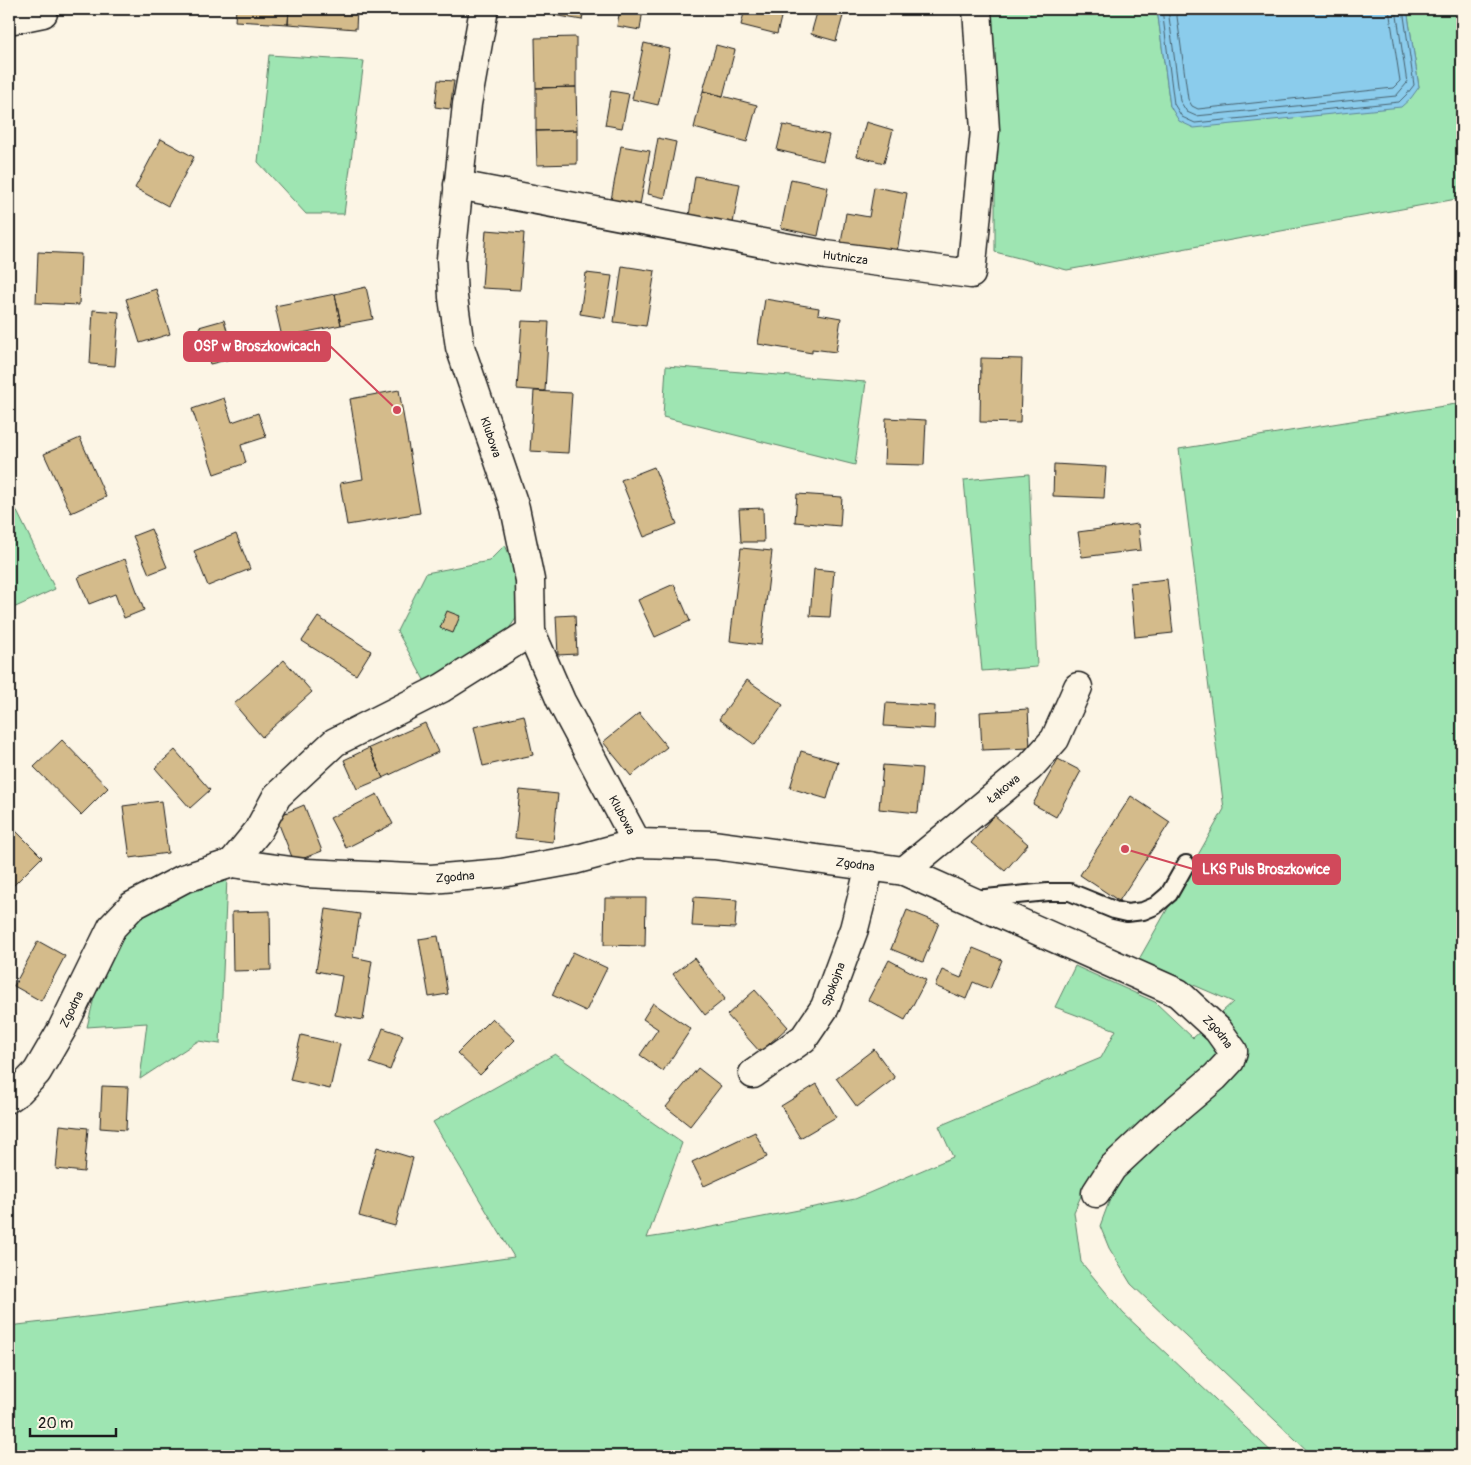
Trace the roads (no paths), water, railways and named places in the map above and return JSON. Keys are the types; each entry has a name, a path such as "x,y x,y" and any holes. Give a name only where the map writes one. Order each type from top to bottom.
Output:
{"street":[{"path":"9,20 43,13 44,9"},
{"name":"Klubowa","path":"484,9 467,104 451,259 453,297 460,347 515,508 530,580 531,632 561,701 637,844"},
{"name":"Hutnicza","path":"458,186 826,255 971,274 985,130 977,9"},
{"path":"232,863 258,831 277,796 335,742 442,688 531,632"},
{"name":"Łąkowa","path":"904,871 1030,768 1055,739 1078,687"},
{"name":"Zgodna","path":"9,1098 19,1091 37,1072 62,1029 112,927 132,906 183,879 232,863 306,873 431,879 502,873 574,860 637,844 714,845 904,871 1178,993 1218,1030 1233,1051 1230,1061 1215,1077 1158,1125 1112,1168 1096,1193"},
{"name":"Spokojna","path":"753,1074 804,1038 825,1006 854,929 870,866"}],"lane":[{"path":"968,900 1048,892 1070,892 1114,910 1127,913 1143,911 1155,906 1169,894 1186,864"}],"water":[{"path":"1157,9 1407,9 1419,87 1401,107 1194,128 1179,121 1170,106"}],"place":[{"name":"OSP w Broszkowicach","path":"397,410"},
{"name":"LKS Puls Broszkowice","path":"1125,849"}]}
